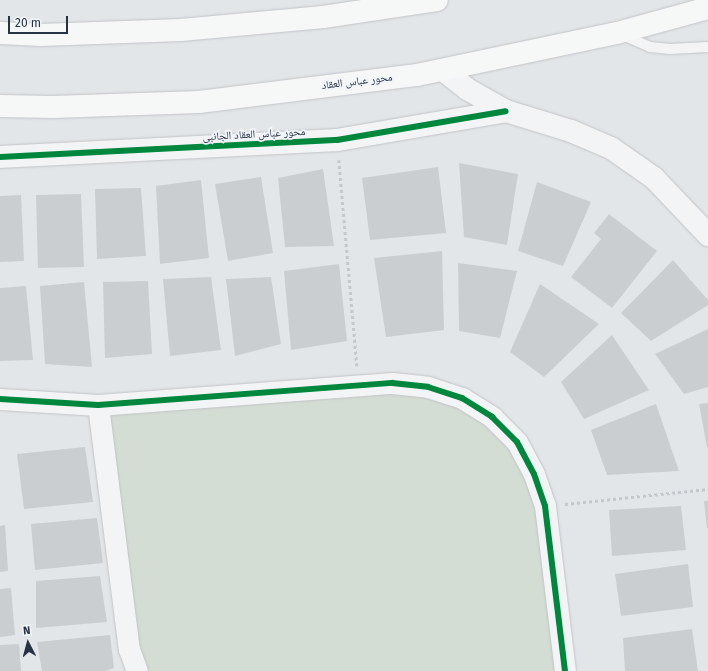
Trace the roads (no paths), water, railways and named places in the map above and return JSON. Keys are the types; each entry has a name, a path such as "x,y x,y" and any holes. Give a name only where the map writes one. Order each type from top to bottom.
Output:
{"main road":[{"path":"0,33 41,35 181,30 323,17 437,0"},
{"name":"محور عباس العقاد","path":"0,106 53,107 199,102 443,70 617,33 708,8"}],"street":[{"path":"443,70 467,89 506,111 572,131 611,148 654,178 708,236"},
{"name":"محور عباس العقاد الجانبى","path":"0,157 337,140 506,111"},
{"path":"0,399 98,405 359,387 392,383 428,387 462,398 492,417 517,442 534,474 545,506 565,671"},
{"path":"98,405 129,649 137,671"}],"lane":[{"path":"617,33 650,47 670,49 708,47"}]}
